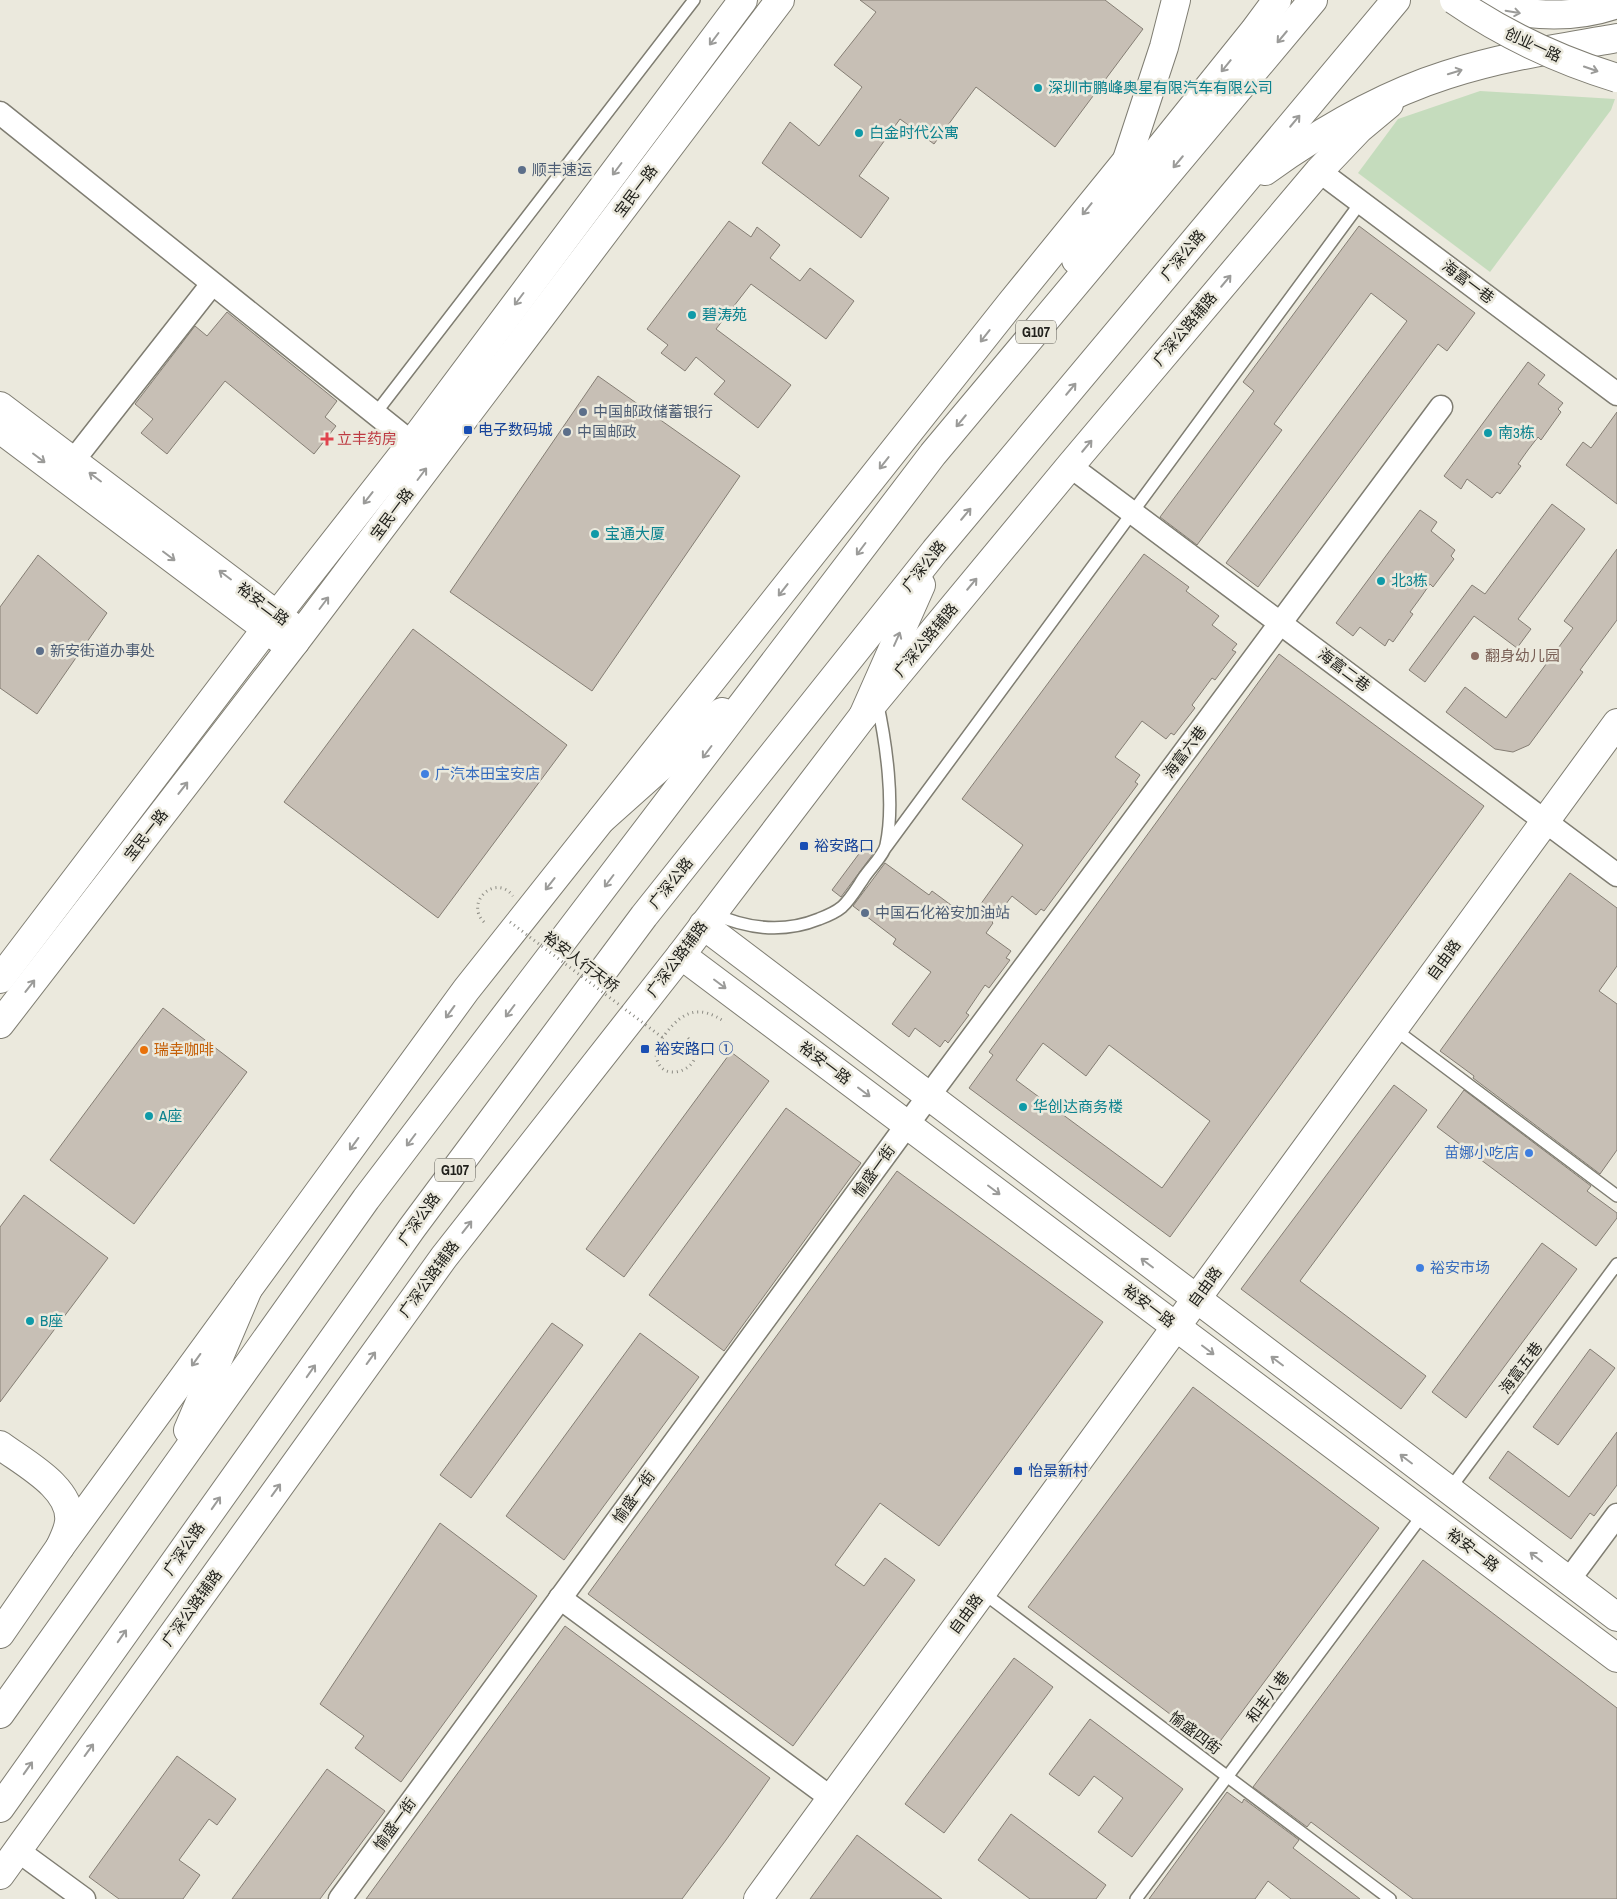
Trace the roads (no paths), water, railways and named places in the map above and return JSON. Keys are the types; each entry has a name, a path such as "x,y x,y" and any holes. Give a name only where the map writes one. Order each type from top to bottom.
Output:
{"main road":[{"name":"宝民一路","path":"0,979 272,622 412,442 743,0"},
{"name":"宝民一路","path":"0,1024 295,642 780,0"},
{"path":"1110,210 1129,158 1164,47 1176,0"},
{"path":"0,1634 60,1547 466,990 1011,303 1129,158 1166,88 1195,0"},
{"path":"979,400 1110,210 1277,0"},
{"name":"G107","path":"0,1714 366,1199 933,454 1314,0"},
{"name":"广深公路","path":"0,1808 412,1228 644,916 935,551 1396,0"},
{"name":"创业一路","path":"1454,0 1483,20 1520,41 1561,59 1617,78"},
{"path":"1466,0 1495,9 1524,14 1553,15 1582,12 1617,4"},
{"path":"1230,198 1314,138 1373,106 1409,90 1475,66 1617,38"},
{"name":"广深公路辅路","path":"0,1875 444,1258 681,955 870,708 1318,171 1359,128 1409,90"},
{"name":"裕安二路","path":"0,406 73,461 272,622"},
{"name":"裕安二路","path":"0,429 272,622 294,628 295,642"},
{"path":"870,708 935,551"},
{"path":"602,819 768,672"},
{"name":"自由路","path":"758,1899 1617,723"},
{"path":"708,919 929,1097 1617,1618"},
{"name":"裕安一路","path":"681,955 1617,1658"},
{"path":"167,1479 248,1288"},
{"path":"0,1445 57,1488 83,1492 94,1488 113,1474"},
{"path":"57,1488 68,1510 69,1522 60,1547"}],"street":[{"path":"0,113 412,442"},
{"name":"海富一巷","path":"1318,171 1615,388"},
{"path":"73,461 212,284"},
{"name":"海富六巷","path":"929,1097 1441,406"},
{"name":"海富二巷","path":"1070,466 1617,875"},
{"name":"愉盛一街","path":"340,1899 929,1097"},
{"path":"1568,1581 1617,1514"},
{"path":"560,1598 831,1798"},
{"path":"17,1850 84,1899"}],"lane":[{"path":"375,414 694,0"},
{"path":"708,919 730,921 769,929 788,928 808,924 843,906 1360,202"},
{"path":"870,708 883,728 888,778 889,817 886,847"},
{"path":"1394,1028 1617,1196"},
{"name":"海富五巷","path":"1448,1491 1617,1264"},
{"name":"和丰八巷","path":"1136,1899 1424,1513"},
{"name":"愉盛四街","path":"982,1592 1390,1899"}],"place":[{"name":"深圳市鹏峰奥星有限汽车有限公司","path":"1038,88"},
{"name":"白金时代公寓","path":"859,133"},
{"name":"顺丰速运","path":"522,170"},
{"name":"碧涛苑","path":"692,315"},
{"name":"中国邮政储蓄银行","path":"583,412"},
{"name":"电子数码城","path":"468,430"},
{"name":"中国邮政","path":"567,432"},
{"name":"南3栋","path":"1488,433"},
{"name":"立丰药房","path":"327,439"},
{"name":"宝通大厦","path":"595,534"},
{"name":"北3栋","path":"1381,581"},
{"name":"新安街道办事处","path":"40,651"},
{"name":"翻身幼儿园","path":"1475,656"},
{"name":"广汽本田宝安店","path":"425,774"},
{"name":"裕安路口","path":"804,846"},
{"name":"中国石化裕安加油站","path":"865,913"},
{"name":"裕安路口 ①","path":"645,1049"},
{"name":"瑞幸咖啡","path":"144,1050"},
{"name":"华创达商务楼","path":"1023,1107"},
{"name":"A座","path":"149,1116"},
{"name":"苗娜小吃店","path":"1529,1153"},
{"name":"裕安市场","path":"1420,1268"},
{"name":"B座","path":"30,1321"},
{"name":"怡景新村","path":"1018,1471"}]}
